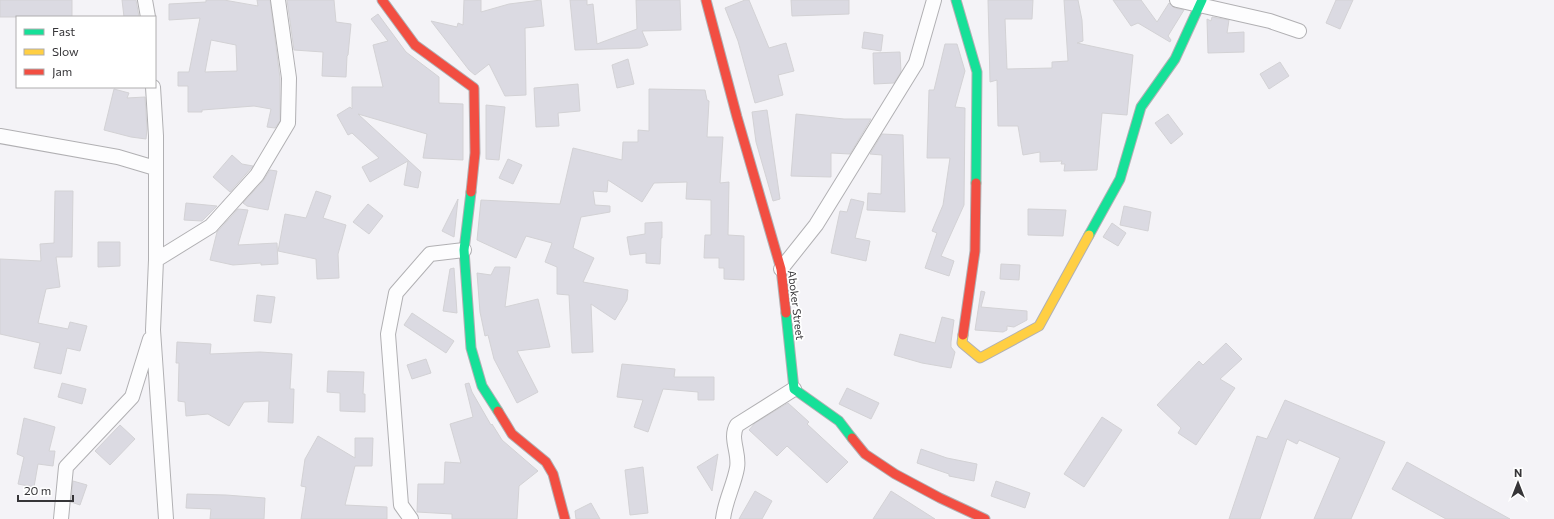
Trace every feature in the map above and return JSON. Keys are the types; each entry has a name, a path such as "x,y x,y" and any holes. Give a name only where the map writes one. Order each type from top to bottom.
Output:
{"street":[{"path":"145,0 148,16"},
{"path":"156,260 212,226 257,175 288,123 289,78 278,0"},
{"path":"382,0 415,45 474,88 475,154 464,250 471,348 482,386 512,434 546,462 553,474 565,519"},
{"name":"Aboker Street","path":"706,0 737,117 781,269 794,389"},
{"path":"781,269 816,225 916,63 934,0"},
{"path":"956,0 977,72 975,251 962,343 980,358 1039,326 1120,179 1141,107 1175,59 1201,3"},
{"path":"1177,0 1201,3 1270,21 1299,31"},
{"path":"153,88 156,136 156,260 153,330 166,519"},
{"path":"0,136 118,156 155,168"},
{"path":"411,519 401,505 388,334 396,293 430,254 464,250"},
{"path":"61,519 66,467 132,396 153,330"},
{"path":"723,519 724,508 738,467 733,432 737,425 794,389 839,422 865,454 895,474 940,498 985,519"}],"building":[{"path":"0,0 72,0 72,16 0,17"},
{"path":"122,0 136,0 139,16 124,16"},
{"path":"206,0 224,0 258,6 257,0 270,0 280,78 280,121 275,128 267,127 271,109 254,106 202,110 202,112 188,112 188,86 178,86 178,72 189,72 200,18 169,20 169,4 206,2","holes":["211,40 236,45 237,71 205,72"]},
{"path":"287,0 334,0 336,22 351,24 346,77 322,76 323,52 294,50"},
{"path":"464,0 481,0 481,12 509,4 541,0 544,26 525,28 526,95 505,96 489,64 475,75 469,70 431,21 457,27 458,23 463,25"},
{"path":"570,0 587,0 587,5 593,4 597,44 637,29 636,0 680,0 681,30 642,31 648,45 640,48 575,50"},
{"path":"745,0 749,0 769,48 786,43 794,71 778,75 783,95 755,103 738,41 725,8"},
{"path":"791,0 849,0 849,14 792,16"},
{"path":"988,0 1033,0 1032,19 1005,19 1007,69 1052,68 1052,62 1068,61 1064,0 1078,0 1082,20 1083,41 1077,43 1133,55 1127,115 1102,113 1097,170 1064,171 1065,164 1061,164 1062,161 1040,162 1040,152 1023,155 1018,126 998,126 997,80 990,82"},
{"path":"1113,0 1141,0 1157,22 1169,3 1175,8 1184,10 1168,36 1171,40 1170,42 1138,23 1131,26"},
{"path":"1336,0 1353,0 1340,29 1326,23"},
{"path":"378,14 406,52 439,77 439,103 463,104 463,160 423,158 427,134 358,114 421,172 418,188 404,185 408,161 370,182 362,167 379,158 352,133 348,135 337,115 350,107 352,109 352,87 383,87 373,45 388,41 371,19"},
{"path":"1212,17 1229,20 1227,33 1244,32 1244,52 1208,53 1207,19 1211,21"},
{"path":"864,32 883,35 881,51 862,48"},
{"path":"945,44 957,44 965,71 955,107 965,108 964,205 941,256 954,261 949,276 925,268 937,233 932,231 943,205 950,158 927,158 929,90 934,90"},
{"path":"900,52 901,72 894,83 874,84 873,53"},
{"path":"628,59 634,84 617,88 612,65"},
{"path":"1280,62 1289,76 1269,89 1260,74"},
{"path":"578,84 580,111 558,113 559,126 536,127 534,88"},
{"path":"114,89 129,93 127,98 145,97 147,129 146,139 104,130"},
{"path":"649,89 705,90 707,100 709,101 707,137 723,137 720,183 729,182 728,235 744,236 744,280 724,279 724,268 719,268 719,258 704,258 705,235 711,235 711,200 686,199 687,182 654,183 642,202 608,180 607,192 593,191 595,205 610,206 610,212 581,217 573,248 594,258 583,282 628,290 627,300 615,320 591,304 593,352 572,353 569,295 557,294 557,267 545,262 552,243 526,236 516,258 477,240 481,200 560,204 573,148 622,160 623,142 638,142 638,130 649,131"},
{"path":"486,105 505,107 499,160 486,159"},
{"path":"767,110 780,199 773,201 756,142 752,112"},
{"path":"796,114 844,119 871,119 850,154 831,153 831,177 791,176"},
{"path":"1168,114 1183,134 1171,144 1155,123"},
{"path":"882,134 903,135 905,212 867,210 868,193 881,194 882,155 870,154"},
{"path":"232,155 242,164 253,166 230,192 213,177"},
{"path":"508,159 522,165 513,184 499,178"},
{"path":"270,170 277,171 268,210 247,206 243,203 263,181"},
{"path":"55,191 73,191 72,257 56,257 60,287 46,289 38,323 68,329 70,322 87,326 80,351 67,348 61,374 34,368 40,343 0,334 0,259 41,261 40,244 54,243"},
{"path":"316,191 331,196 323,218 346,225 338,254 339,278 317,279 316,259 278,251 285,214 306,218"},
{"path":"458,199 454,237 442,231"},
{"path":"851,199 864,202 855,238 870,241 866,261 831,253 840,211 847,212"},
{"path":"186,203 217,206 202,221 184,220"},
{"path":"368,204 383,216 369,234 353,222"},
{"path":"1124,206 1151,212 1148,231 1120,225"},
{"path":"238,209 248,210 238,245 277,243 278,264 261,265 261,263 233,265 210,260 217,232"},
{"path":"1028,209 1066,210 1063,236 1028,235"},
{"path":"662,222 660,264 646,263 646,253 630,255 627,237 645,234 645,223"},
{"path":"1112,223 1126,233 1118,246 1103,237"},
{"path":"98,242 120,242 120,266 98,267"},
{"path":"1001,264 1020,265 1019,280 1000,279"},
{"path":"495,267 510,267 505,307 538,299 550,347 517,351 538,392 517,403 494,359 488,335 485,336 480,312 477,273 491,275"},
{"path":"454,268 457,313 443,311 450,269"},
{"path":"981,291 985,292 981,307 1027,311 1027,320 1014,327 1007,326 1007,330 1003,332 975,330"},
{"path":"257,295 275,297 271,323 254,321"},
{"path":"412,313 454,341 446,353 404,325"},
{"path":"942,317 954,320 951,347 955,352 951,368 922,363 894,355 900,334 935,343"},
{"path":"177,342 211,344 210,354 260,352 292,354 290,389 294,389 293,423 268,422 269,401 244,402 229,426 208,414 186,416 185,402 178,401 179,363 176,363"},
{"path":"1226,343 1242,359 1220,379 1235,388 1196,445 1178,433 1181,428 1157,405 1199,361 1203,365"},
{"path":"426,359 431,373 412,379 407,365"},
{"path":"622,364 675,369 674,377 714,377 714,400 698,400 698,392 663,389 648,432 634,427 643,400 617,397"},
{"path":"328,371 364,372 363,394 365,394 365,412 340,411 340,393 327,392"},
{"path":"62,383 86,389 82,404 58,397"},
{"path":"469,383 472,392 491,425 492,424 502,440 538,471 519,486 517,519 452,519 452,514 417,512 418,484 444,484 445,462 461,463 450,424 473,417 465,384"},
{"path":"847,388 879,403 871,419 839,404"},
{"path":"1285,400 1385,442 1351,519 1314,519 1340,458 1299,440 1297,444 1287,439 1260,519 1229,519 1257,436 1267,439"},
{"path":"788,403 809,422 807,424 848,462 827,483 787,446 777,456 749,430 755,423"},
{"path":"1102,417 1122,430 1084,487 1064,474"},
{"path":"24,418 55,427 49,451 55,451 53,466 38,464 34,487 18,484 24,457 17,454"},
{"path":"120,425 135,439 110,465 95,451"},
{"path":"318,436 355,458 355,438 373,438 372,466 355,466 345,505 387,507 387,519 301,519 306,487 301,486 305,459"},
{"path":"921,449 947,458 977,464 974,481 949,476 949,474 917,463"},
{"path":"718,454 712,491 697,467"},
{"path":"1407,462 1510,519 1446,519 1392,489"},
{"path":"643,467 648,513 630,515 625,470"},
{"path":"73,481 87,485 80,505 71,502"},
{"path":"996,481 1030,493 1025,508 991,496"},
{"path":"755,491 772,501 762,519 739,519"},
{"path":"891,491 935,519 873,519"},
{"path":"187,494 265,498 264,519 210,519 211,509 186,508"},
{"path":"591,503 600,519 576,519 575,511"}],"traffic: fast":[{"path":"956,0 977,72 976,183"},
{"path":"1089,235 1120,179 1141,107 1175,59 1202,0"},
{"path":"471,192 464,250 471,348 482,386 498,411"},
{"path":"786,313 794,389 839,421 852,438"}],"traffic: slow":[{"path":"963,335 962,343 980,358 1039,326 1089,235"}],"traffic: jam":[{"path":"382,0 415,45 474,88 475,153 471,192"},
{"path":"706,0 737,117 781,269 786,313"},
{"path":"963,335 975,251 976,183"},
{"path":"498,411 512,434 546,462 553,474 565,519"},
{"path":"852,438 865,454 895,474 940,498 985,519"}]}
